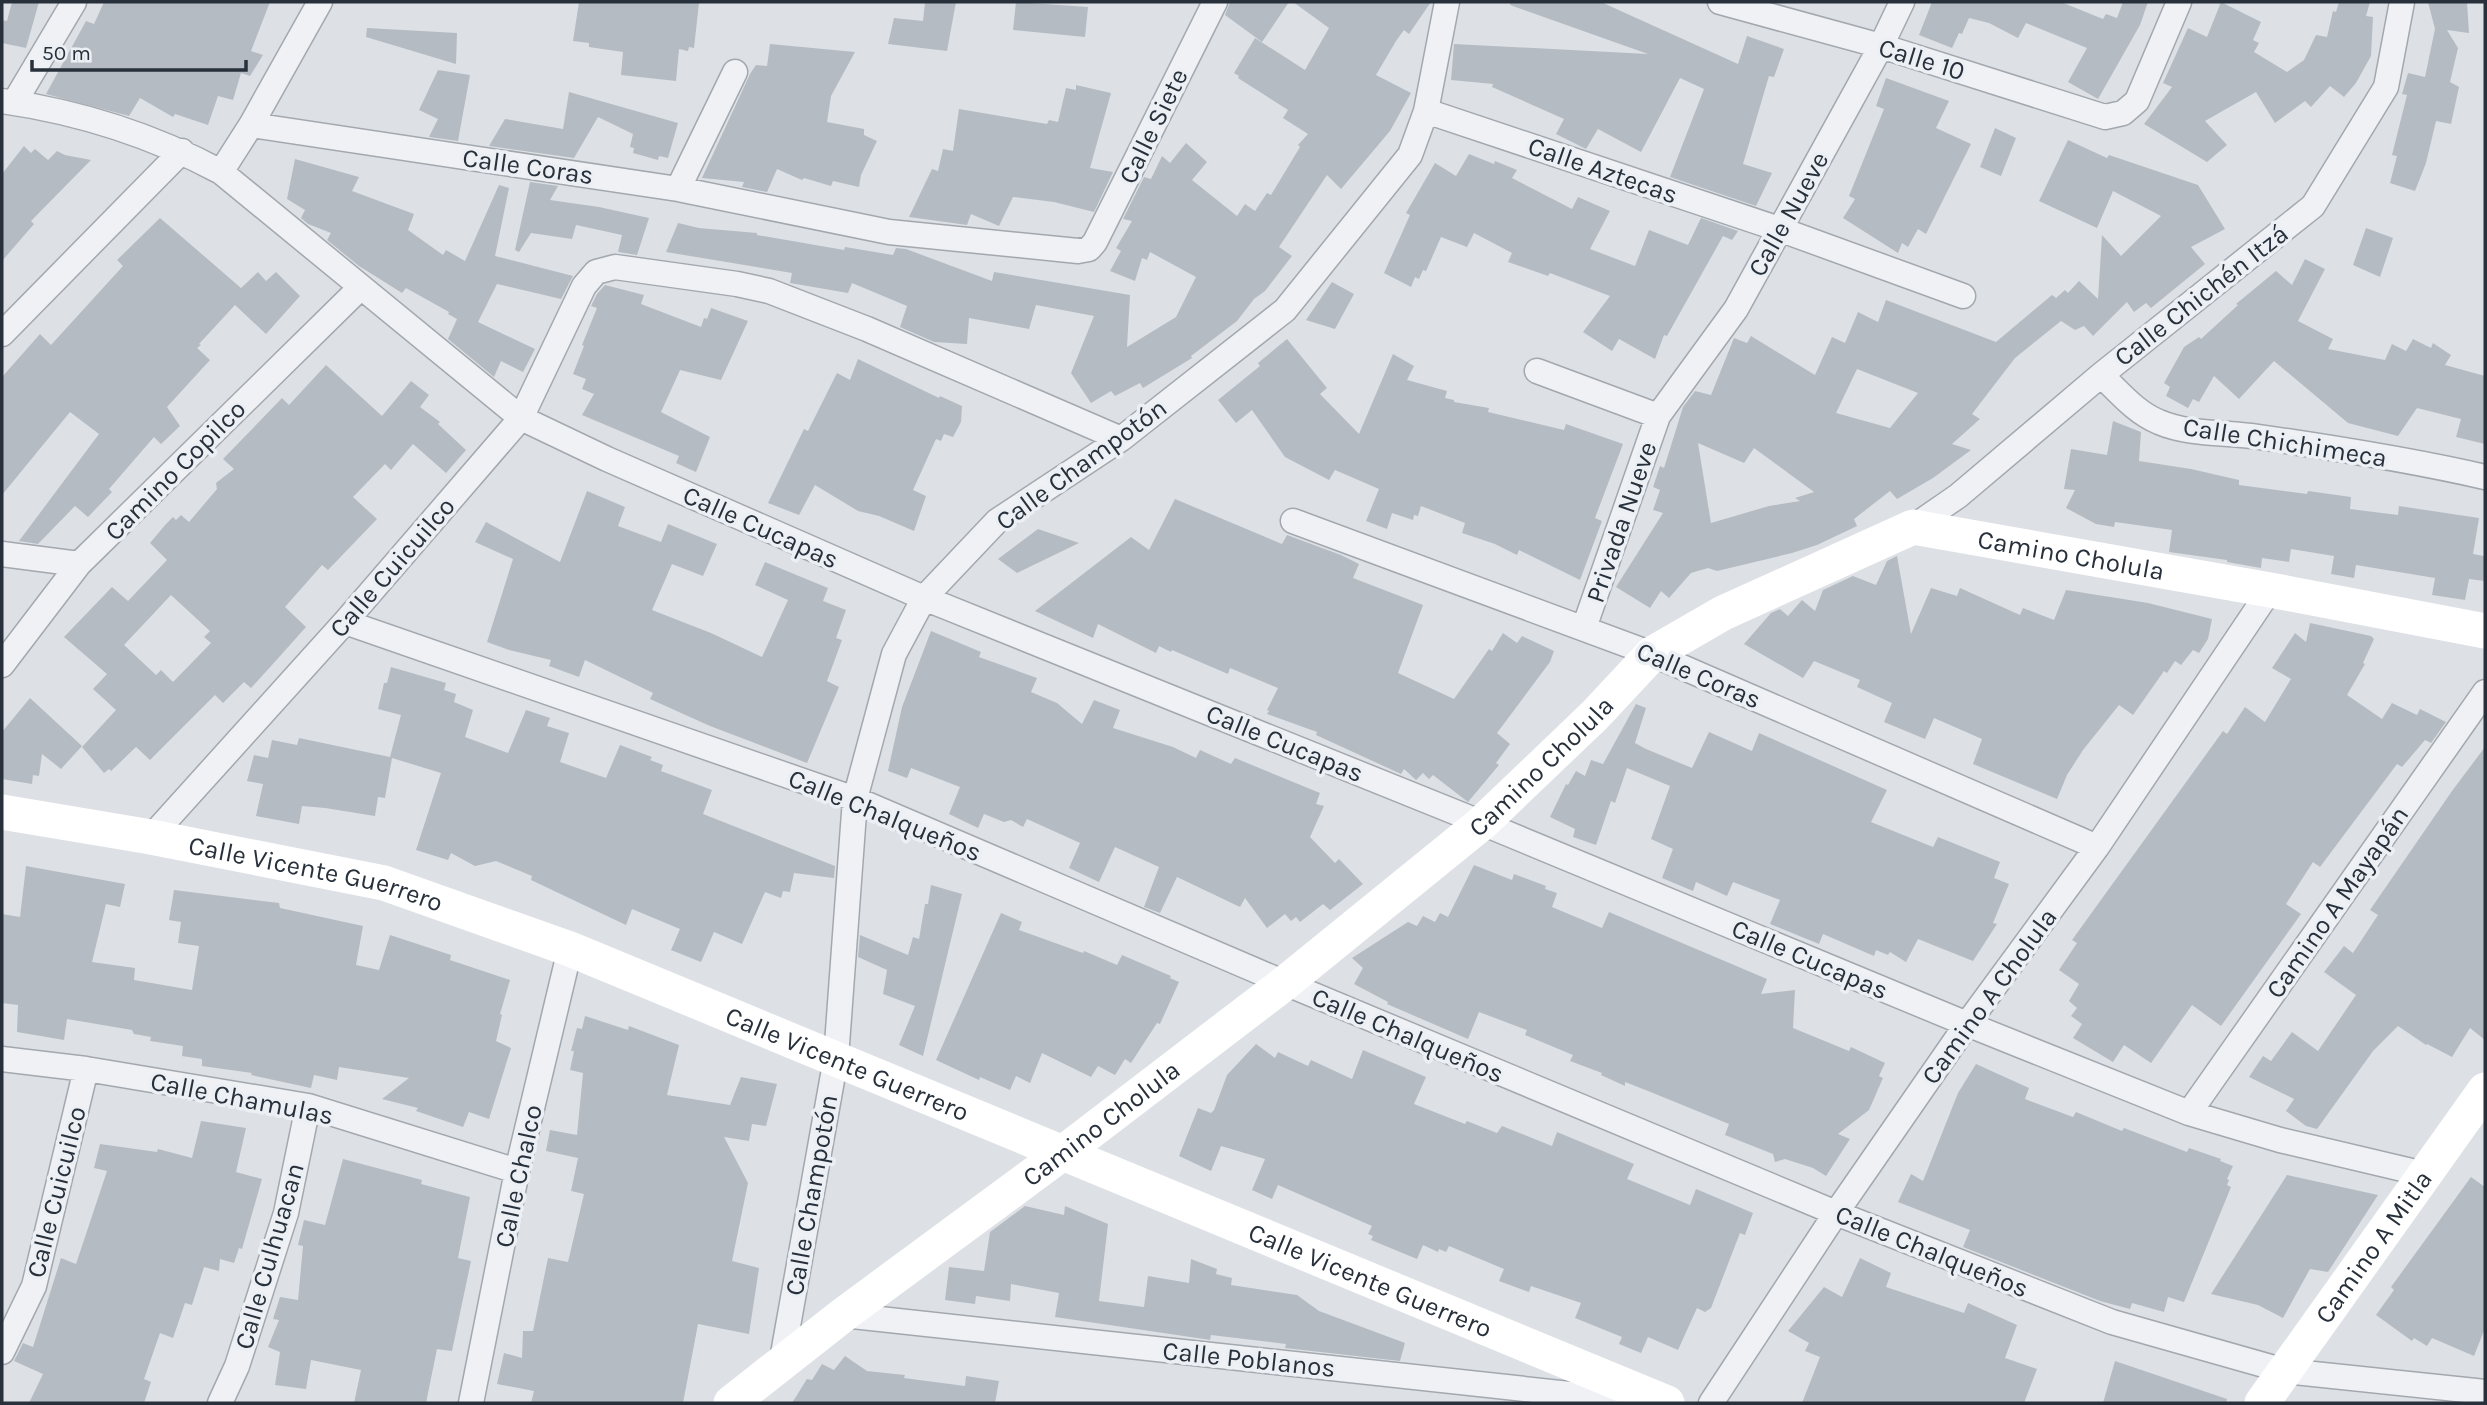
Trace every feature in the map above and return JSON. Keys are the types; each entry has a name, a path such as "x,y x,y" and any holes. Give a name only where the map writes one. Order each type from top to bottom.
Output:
{"street":[{"path":"74,2 8,102 100,121 182,151 221,172 251,125 320,2"},
{"name":"Calle Siete","path":"1089,249 1095,242 1215,2"},
{"name":"Calle Champotón","path":"781,1365 836,1058 855,799 894,654 925,598 997,521 1121,439 1285,310 1410,155 1426,111 1447,2"},
{"name":"Calle 10","path":"1720,2 1881,46 2105,117 2123,113 2137,101 2179,2"},
{"name":"Calle Nueve","path":"1658,416 1736,309 1881,46 1902,2"},
{"name":"Calle Chichén Itzá","path":"1913,527 1958,496 2101,374 2313,206 2386,87 2402,2"},
{"path":"678,189 735,72"},
{"name":"Calle Aztecas","path":"1426,111 1779,229 1963,296"},
{"name":"Calle Coras","path":"251,125 678,189 889,232 1078,251 1089,249"},
{"path":"2,334 182,151"},
{"name":"Calle Cucapas","path":"221,172 521,418 607,459 925,598 2189,1113 2280,1139 2424,1174"},
{"name":"Calle Cuicuilco","path":"151,837 345,622 521,418 584,286 596,272 615,267 769,291 867,329 1121,439"},
{"name":"Camino Copilco","path":"2,666 79,564 361,286"},
{"path":"1537,371 1658,416"},
{"name":"Calle Chichimeca","path":"2101,374 2134,407 2158,422 2196,431 2246,435 2343,449 2485,477"},
{"name":"Privada Nueve","path":"1584,628 1658,416"},
{"name":"Calle Coras","path":"1293,521 1652,654 2097,847"},
{"name":"Camino Cholula","path":"731,1403 843,1315 1064,1152 1285,983 1482,823 1595,715 1652,654 1723,613 1913,527 2485,631"},
{"path":"2,554 79,564"},
{"name":"Camino A Cholula","path":"1711,1403 1836,1213 1967,1024 2097,847 2270,590"},
{"name":"Calle Chalqueños","path":"345,622 855,799 1285,983 1836,1213 2112,1322 2286,1371 2485,1392"},
{"name":"Camino A Mayapán","path":"2189,1113 2485,692"},
{"name":"Calle Vicente Guerrero","path":"2,812 151,837 384,883 570,949 1667,1403"},
{"name":"Calle Chalco","path":"471,1403 517,1171 570,949"},
{"name":"Calle Chamulas","path":"2,1059 86,1069 308,1106 517,1171"},
{"name":"Calle Cuicuilco","path":"2,1352 34,1286 86,1069"},
{"name":"Camino A Mitla","path":"2262,1403 2485,1090"},
{"name":"Calle Culhuacan","path":"220,1403 237,1366 286,1213 308,1106"},
{"name":"Calle Poblanos","path":"843,1315 1655,1403"}],"building":[{"path":"12,2 39,2 26,48 2,43 2,20 7,21"},
{"path":"104,2 270,2 251,51 263,55 250,76 241,73 233,100 218,96 208,125 175,114 173,117 140,98 129,116 46,94 86,21 94,24"},
{"path":"579,2 699,3 694,48 689,47 688,51 679,49 676,81 621,75 623,52 589,47 589,43 573,41"},
{"path":"925,2 956,2 947,51 888,44 894,18 923,21"},
{"path":"1016,2 1088,7 1085,37 1013,30"},
{"path":"1230,2 1289,2 1262,42 1225,15"},
{"path":"1293,2 1431,2 1409,34 1404,30 1376,75 1411,93 1390,131 1341,189 1327,175 1279,247 1292,256 1265,291 1254,299 1237,321 1191,356 1192,358 1143,388 1140,383 1115,396 1111,391 1091,403 1071,373 1094,316 1036,305 1029,329 969,318 967,344 934,342 900,327 907,306 852,283 848,293 790,283 792,273 666,252 678,223 699,228 757,233 844,250 845,247 893,255 896,248 906,249 992,281 994,272 1130,295 1127,347 1176,317 1196,277 1150,252 1147,260 1142,258 1135,281 1110,271 1121,251 1116,248 1132,221 1123,219 1144,177 1151,179 1162,156 1170,163 1186,143 1207,162 1192,180 1237,216 1245,204 1255,211 1267,193 1271,195 1300,147 1298,145 1308,134 1283,118 1288,110 1234,73 1255,38 1305,70 1329,28"},
{"path":"1511,2 1601,2 1738,64 1747,36 1784,49 1774,77 1769,76 1743,164 1772,173 1756,206 1670,177 1704,89 1680,78 1641,152 1598,129 1586,149 1556,134 1564,119 1492,87 1493,84 1451,80 1454,44 1648,54 1510,5"},
{"path":"1932,2 2061,2 2103,19 2106,14 2117,18 2123,2 2148,2 2140,25 2098,99 2068,82 2087,48 2026,23 2018,38 1989,23 1969,18 1952,48 1919,35"},
{"path":"2221,2 2261,22 2253,40 2259,43 2254,52 2287,72 2304,60 2316,35 2327,37 2333,11 2336,12 2339,2 2370,2 2366,16 2373,17 2371,56 2356,83 2344,97 2330,86 2311,107 2305,101 2275,123 2256,92 2205,121 2227,145 2207,162 2144,124 2172,87 2163,83 2188,28 2207,37"},
{"path":"2428,2 2467,2 2469,33 2447,30 2458,48 2450,82 2459,87 2451,124 2436,121 2426,163 2415,191 2390,183 2397,156 2392,155 2407,95 2402,94 2408,73 2425,77 2435,29"},
{"path":"367,28 457,33 456,64 366,37"},
{"path":"770,44 855,52 831,96 827,122 864,129 864,135 877,141 861,175 859,187 833,181 831,186 804,178 802,180 777,169 767,192 742,187 744,182 702,178 750,74 756,65 767,66"},
{"path":"438,70 470,75 458,141 429,137 438,119 419,110"},
{"path":"1886,78 1949,101 1936,128 1971,144 1926,234 1918,229 1908,247 1902,243 1898,253 1843,218 1855,199 1849,196 1884,109 1876,106"},
{"path":"1076,85 1111,93 1090,168 1113,172 1094,212 1054,202 1013,197 999,226 971,214 967,225 909,217 932,169 938,171 943,149 953,151 959,109 1047,124 1049,120 1058,122 1066,88 1076,90"},
{"path":"569,92 678,123 668,158 659,156 658,160 633,153 634,148 630,147 633,134 598,117 574,158 489,146 505,119 563,129"},
{"path":"1995,128 2016,138 2001,176 1980,167"},
{"path":"2068,140 2107,158 2109,155 2198,185 2225,229 2191,247 2205,264 2151,308 2146,303 2134,312 2127,302 2093,336 2084,326 2075,330 2061,321 2015,358 1972,414 1980,419 1952,444 1971,450 1933,478 1897,499 1890,491 1854,519 1857,526 1817,545 1792,553 1717,571 1708,568 1691,573 1669,598 1661,591 1650,608 1616,587 1663,513 1653,510 1660,490 1653,487 1660,466 1664,468 1683,407 1695,391 1711,395 1734,338 1747,343 1751,336 1815,375 1832,337 1845,343 1858,312 1878,322 1886,300 1996,342 2052,295 2056,298 2065,290 2068,293 2079,281 2098,299 2102,235 2121,256 2161,216 2113,191 2097,228 2039,201","holes":["1857,369 1918,393 1890,428 1836,413","1698,443 1744,463 1754,448 1814,492 1795,498 1800,501 1769,506 1711,523"]},
{"path":"24,146 31,153 35,149 48,160 57,151 91,160 31,221 34,224 2,261 2,174"},
{"path":"1469,154 1517,170 1512,178 1572,209 1578,197 1610,211 1590,249 1635,266 1649,230 1688,245 1701,218 1738,231 1732,240 1723,236 1667,336 1664,335 1655,359 1619,339 1612,351 1583,332 1610,296 1550,273 1548,276 1508,262 1512,253 1474,233 1467,247 1441,237 1426,271 1423,270 1419,279 1415,277 1411,287 1384,273 1410,215 1406,213 1435,163 1456,176"},
{"path":"295,159 359,177 352,191 414,214 408,230 443,255 446,250 465,261 499,185 509,188 495,256 573,276 561,299 497,284 478,322 535,349 523,372 501,361 494,377 448,339 457,319 448,314 449,312 406,288 402,293 359,266 327,240 331,233 308,224 301,218 305,210 287,199"},
{"path":"530,182 558,186 550,200 649,218 637,255 618,252 622,235 576,225 572,239 531,233 519,252 515,250"},
{"path":"160,218 241,288 258,272 266,281 276,272 300,296 266,334 235,305 197,348 210,360 167,407 180,426 161,444 154,437 109,489 112,492 88,517 75,506 38,544 19,541 99,434 70,412 2,495 2,377 40,334 51,345 123,266 117,260"},
{"path":"2366,228 2393,238 2380,277 2353,265"},
{"path":"2305,259 2325,269 2298,321 2333,339 2328,349 2385,360 2392,344 2406,351 2413,339 2431,348 2433,343 2451,355 2445,365 2485,376 2485,444 2456,437 2461,419 2417,408 2398,436 2348,423 2274,361 2239,399 2214,376 2199,402 2193,399 2188,408 2166,396 2170,387 2164,383 2184,347 2199,337 2201,339 2238,305 2236,304 2276,271 2292,285"},
{"path":"1332,282 1354,294 1335,329 1306,320"},
{"path":"605,285 644,295 641,304 701,327 711,308 748,321 721,380 680,370 661,412 710,437 696,472 676,463 679,456 582,415 594,394 582,389 586,379 573,374 597,308 591,306"},
{"path":"1287,339 1327,388 1320,394 1359,434 1393,354 1414,366 1407,380 1447,391 1445,398 1454,402 1489,408 1488,412 1564,430 1566,424 1623,444 1595,518 1602,521 1580,580 1519,550 1517,555 1462,533 1465,523 1421,506 1418,516 1414,515 1413,520 1392,513 1387,529 1366,521 1379,489 1335,470 1329,480 1285,457 1252,410 1236,423 1218,400 1260,366 1258,363"},
{"path":"858,359 939,398 940,396 962,406 961,422 953,437 944,434 941,441 936,439 913,490 926,496 914,531 879,516 858,511 815,485 799,515 768,503 804,429 808,431 837,373 850,380"},
{"path":"326,365 382,416 411,381 429,395 420,407 440,422 438,424 466,450 446,473 413,444 391,470 385,464 353,497 377,519 328,570 322,565 285,607 306,627 272,665 251,688 244,682 223,703 215,695 150,760 136,747 111,771 109,769 104,773 82,747 116,710 93,689 107,674 64,637 112,587 128,601 167,560 150,543 173,517 176,520 181,515 189,522 217,489 216,483 234,469 223,459 282,398 289,405","holes":["171,595 210,631 204,637 211,643 173,682 161,670 156,675 124,645"]},
{"path":"2113,421 2141,432 2139,461 2239,480 2239,485 2351,497 2350,509 2398,515 2399,506 2479,518 2473,554 2484,556 2485,581 2469,579 2465,600 2432,595 2435,578 2356,565 2354,578 2331,574 2334,556 2291,549 2289,562 2262,558 2261,568 2169,552 2172,530 2115,522 2114,527 2096,524 2066,508 2075,490 2064,489 2071,449 2107,455"},
{"path":"587,491 625,507 618,526 661,542 668,524 717,544 703,576 672,564 652,610 762,657 788,600 755,585 765,562 828,588 823,601 846,610 836,638 842,640 827,681 839,687 807,763 710,726 650,699 653,693 585,660 579,677 549,666 551,660 487,642 513,559 475,542 486,522 560,562"},
{"path":"1175,499 1282,544 1287,535 1341,555 1359,564 1353,578 1423,605 1398,673 1454,699 1503,633 1517,643 1522,636 1554,651 1550,662 1497,733 1510,744 1496,763 1499,765 1468,802 1433,775 1429,779 1423,773 1416,780 1404,769 1401,774 1316,735 1317,732 1267,714 1278,688 1230,668 1228,674 1159,646 1156,653 1098,624 1093,638 1035,611 1131,537 1149,550"},
{"path":"1038,529 1079,543 1017,573 998,559"},
{"path":"1897,556 1911,634 1931,588 1957,596 1960,588 2020,615 2023,608 2054,620 2066,590 2148,603 2212,619 2208,639 2199,653 2193,650 2181,665 2175,661 2167,673 2164,671 2133,715 2119,705 2083,750 2067,775 2057,799 1973,764 1982,739 1934,718 1925,739 1884,722 1892,703 1857,687 1860,680 1814,661 1803,678 1744,644 1771,613 1780,609 1788,616 1802,600 1815,611 1823,590 1853,576 1876,585 1887,561"},
{"path":"2310,623 2371,636 2374,639 2363,663 2365,664 2347,695 2382,719 2392,703 2417,715 2420,709 2446,722 2431,743 2425,740 2402,767 2397,764 2320,867 2313,862 2286,904 2301,914 2221,1026 2192,1005 2151,1063 2124,1045 2113,1062 2073,1038 2082,1024 2071,1016 2077,1008 2069,1001 2079,984 2059,970 2077,943 2072,940 2223,731 2227,734 2245,707 2265,722 2291,679 2272,668 2295,633 2306,642"},
{"path":"931,631 981,652 979,657 1037,678 1031,692 1057,703 1082,724 1094,700 1120,710 1113,728 1173,747 1196,758 1200,750 1231,764 1235,758 1320,793 1316,804 1324,806 1310,837 1335,863 1339,859 1363,884 1330,910 1323,904 1300,922 1296,917 1291,921 1285,914 1267,928 1245,898 1240,907 1177,877 1160,913 1144,907 1159,867 1115,847 1099,882 1069,868 1080,843 1027,819 1023,827 1011,820 1004,822 984,814 978,828 949,814 960,787 911,768 907,778 888,771 902,707"},
{"path":"391,667 446,683 444,690 456,694 454,702 473,710 465,737 508,753 526,710 550,718 547,726 569,733 560,762 606,778 620,745 652,757 650,760 663,765 661,771 712,790 703,814 835,866 834,878 794,873 790,892 783,891 781,898 765,892 742,944 714,932 701,962 671,950 680,929 632,909 626,925 531,880 532,876 496,861 475,866 451,853 448,860 416,850 441,773 392,758 385,798 378,797 375,816 302,806 299,824 256,816 263,784 247,781 254,755 268,758 272,740 297,745 299,738 390,757 401,715 378,709"},
{"path":"30,698 82,746 61,769 42,754 39,776 33,775 32,784 2,779 2,732"},
{"path":"1636,704 1646,708 1635,743 1646,749 1692,768 1709,732 1752,751 1759,733 1887,790 1871,822 1933,847 1938,837 2000,862 1994,878 2009,884 1993,923 1997,924 1973,961 1918,939 1906,962 1890,952 1888,955 1876,950 1874,956 1823,934 1819,944 1770,924 1780,900 1733,882 1727,896 1696,882 1693,891 1662,878 1673,849 1651,839 1670,786 1627,768 1615,803 1611,801 1596,845 1573,837 1575,829 1550,817 1566,784 1568,785 1576,771 1585,776 1591,760 1603,764"},
{"path":"2485,747 2485,1040 2470,1028 2452,1057 2426,1045 2398,1026 2373,1051 2317,1129 2306,1126 2286,1111 2294,1099 2249,1077 2263,1056 2271,1061 2292,1032 2318,1051 2356,995 2324,972 2344,946 2353,953 2378,915 2370,910"},
{"path":"1474,865 1512,880 1514,874 1546,886 1545,889 1557,893 1552,907 1602,928 1609,912 1767,979 1761,994 1795,990 1793,1028 1849,1051 1851,1047 1885,1063 1879,1076 1883,1078 1869,1110 1838,1134 1850,1139 1826,1176 1813,1168 1785,1159 1775,1162 1773,1154 1725,1135 1729,1124 1625,1082 1625,1086 1601,1075 1602,1073 1570,1061 1573,1055 1525,1035 1527,1030 1479,1012 1468,1039 1387,1004 1388,1002 1354,984 1363,968 1352,958 1408,922 1417,926 1423,916 1435,922 1440,913 1448,917"},
{"path":"26,866 125,884 120,907 106,904 92,962 135,968 134,980 192,990 199,946 178,943 181,922 169,920 174,890 279,903 280,908 363,926 356,965 379,970 390,935 451,955 450,960 510,980 500,1014 502,1015 496,1041 511,1048 489,1119 469,1112 463,1127 416,1111 418,1108 382,1099 409,1078 339,1067 337,1080 314,1075 311,1088 251,1075 252,1073 202,1066 202,1059 182,1056 183,1046 150,1041 151,1037 134,1034 132,1030 67,1019 64,1040 17,1032 18,1005 2,1003 2,914 20,917"},
{"path":"931,885 962,894 923,1056 899,1045 915,1006 883,994 887,970 858,957 860,935 908,955 913,937 919,939"},
{"path":"1001,913 1022,922 1019,930 1117,965 1122,955 1179,982 1160,1024 1157,1023 1131,1063 1125,1059 1115,1075 1098,1066 1091,1077 1042,1053 1030,1083 1016,1076 1010,1090 980,1077 979,1080 936,1060"},
{"path":"585,1016 628,1030 629,1026 679,1045 667,1095 730,1105 741,1077 777,1084 766,1126 752,1124 749,1141 724,1137 748,1183 732,1261 759,1268 749,1334 698,1324 683,1403 531,1403 534,1391 497,1384 504,1353 522,1358 523,1331 533,1331 548,1258 568,1262 584,1194 571,1191 578,1158 546,1151 550,1130 577,1135 583,1073 570,1070 574,1051 571,1051 577,1028 582,1029"},
{"path":"1256,1044 1275,1058 1278,1052 1308,1066 1311,1060 1352,1079 1363,1050 1426,1077 1414,1104 1497,1133 1502,1126 1552,1146 1557,1132 1634,1164 1627,1179 1690,1205 1696,1189 1753,1213 1745,1235 1740,1233 1711,1308 1705,1312 1697,1308 1678,1350 1648,1337 1641,1353 1619,1344 1622,1337 1575,1318 1581,1303 1531,1286 1529,1292 1499,1281 1504,1269 1449,1246 1446,1252 1439,1249 1438,1252 1423,1245 1417,1259 1371,1240 1373,1236 1368,1234 1372,1226 1278,1185 1272,1199 1252,1190 1265,1159 1221,1146 1211,1171 1179,1156 1198,1108 1211,1113 1214,1110 1227,1075"},
{"path":"1976,1064 2029,1088 2025,1099 2073,1117 2076,1112 2122,1131 2124,1128 2187,1152 2189,1148 2233,1166 2227,1179 2227,1185 2231,1187 2184,1302 2168,1297 2164,1312 2132,1303 2130,1309 2100,1301 1963,1247 1970,1230 1898,1202 1911,1174 1923,1181 1958,1093"},
{"path":"201,1121 246,1128 236,1172 262,1179 242,1249 239,1248 234,1263 220,1259 219,1271 204,1267 192,1305 185,1303 173,1338 160,1333 144,1379 151,1382 144,1403 29,1403 43,1374 14,1361 23,1343 33,1347 61,1258 76,1264 107,1171 94,1168 100,1144 157,1152 158,1149 192,1158"},
{"path":"343,1159 422,1180 421,1184 470,1197 458,1258 471,1261 452,1351 437,1349 426,1403 354,1403 361,1370 311,1360 306,1389 275,1385 280,1352 268,1347 279,1320 273,1319 280,1297 298,1300 303,1246 298,1245 304,1220 325,1225"},
{"path":"2287,1175 2378,1195 2328,1272 2310,1269 2283,1318 2258,1305 2211,1294"},
{"path":"2471,1177 2485,1187 2485,1328 2474,1356 2432,1338 2427,1346 2414,1338 2412,1341 2376,1315 2394,1290 2391,1287"},
{"path":"1025,1206 1064,1215 1065,1206 1108,1224 1099,1301 1144,1307 1148,1276 1189,1283 1191,1259 1217,1269 1216,1274 1232,1278 1231,1285 1297,1295 1319,1311 1405,1343 1400,1361 1285,1348 1286,1344 1211,1335 1210,1340 1055,1317 1059,1293 1011,1284 1010,1301 976,1296 975,1304 945,1300 949,1267 984,1271 990,1232"},
{"path":"1860,1258 1891,1273 1886,1287 1964,1313 1968,1303 2017,1325 2005,1358 2037,1369 2024,1403 1802,1403 1820,1357 1805,1351 1809,1343 1788,1331 1824,1287 1842,1297"},
{"path":"845,1356 867,1371 905,1375 904,1378 965,1386 966,1376 999,1381 995,1403 792,1403 807,1379 812,1380 822,1364 834,1370"},
{"path":"2115,1361 2227,1399 2226,1403 2103,1403"}]}
